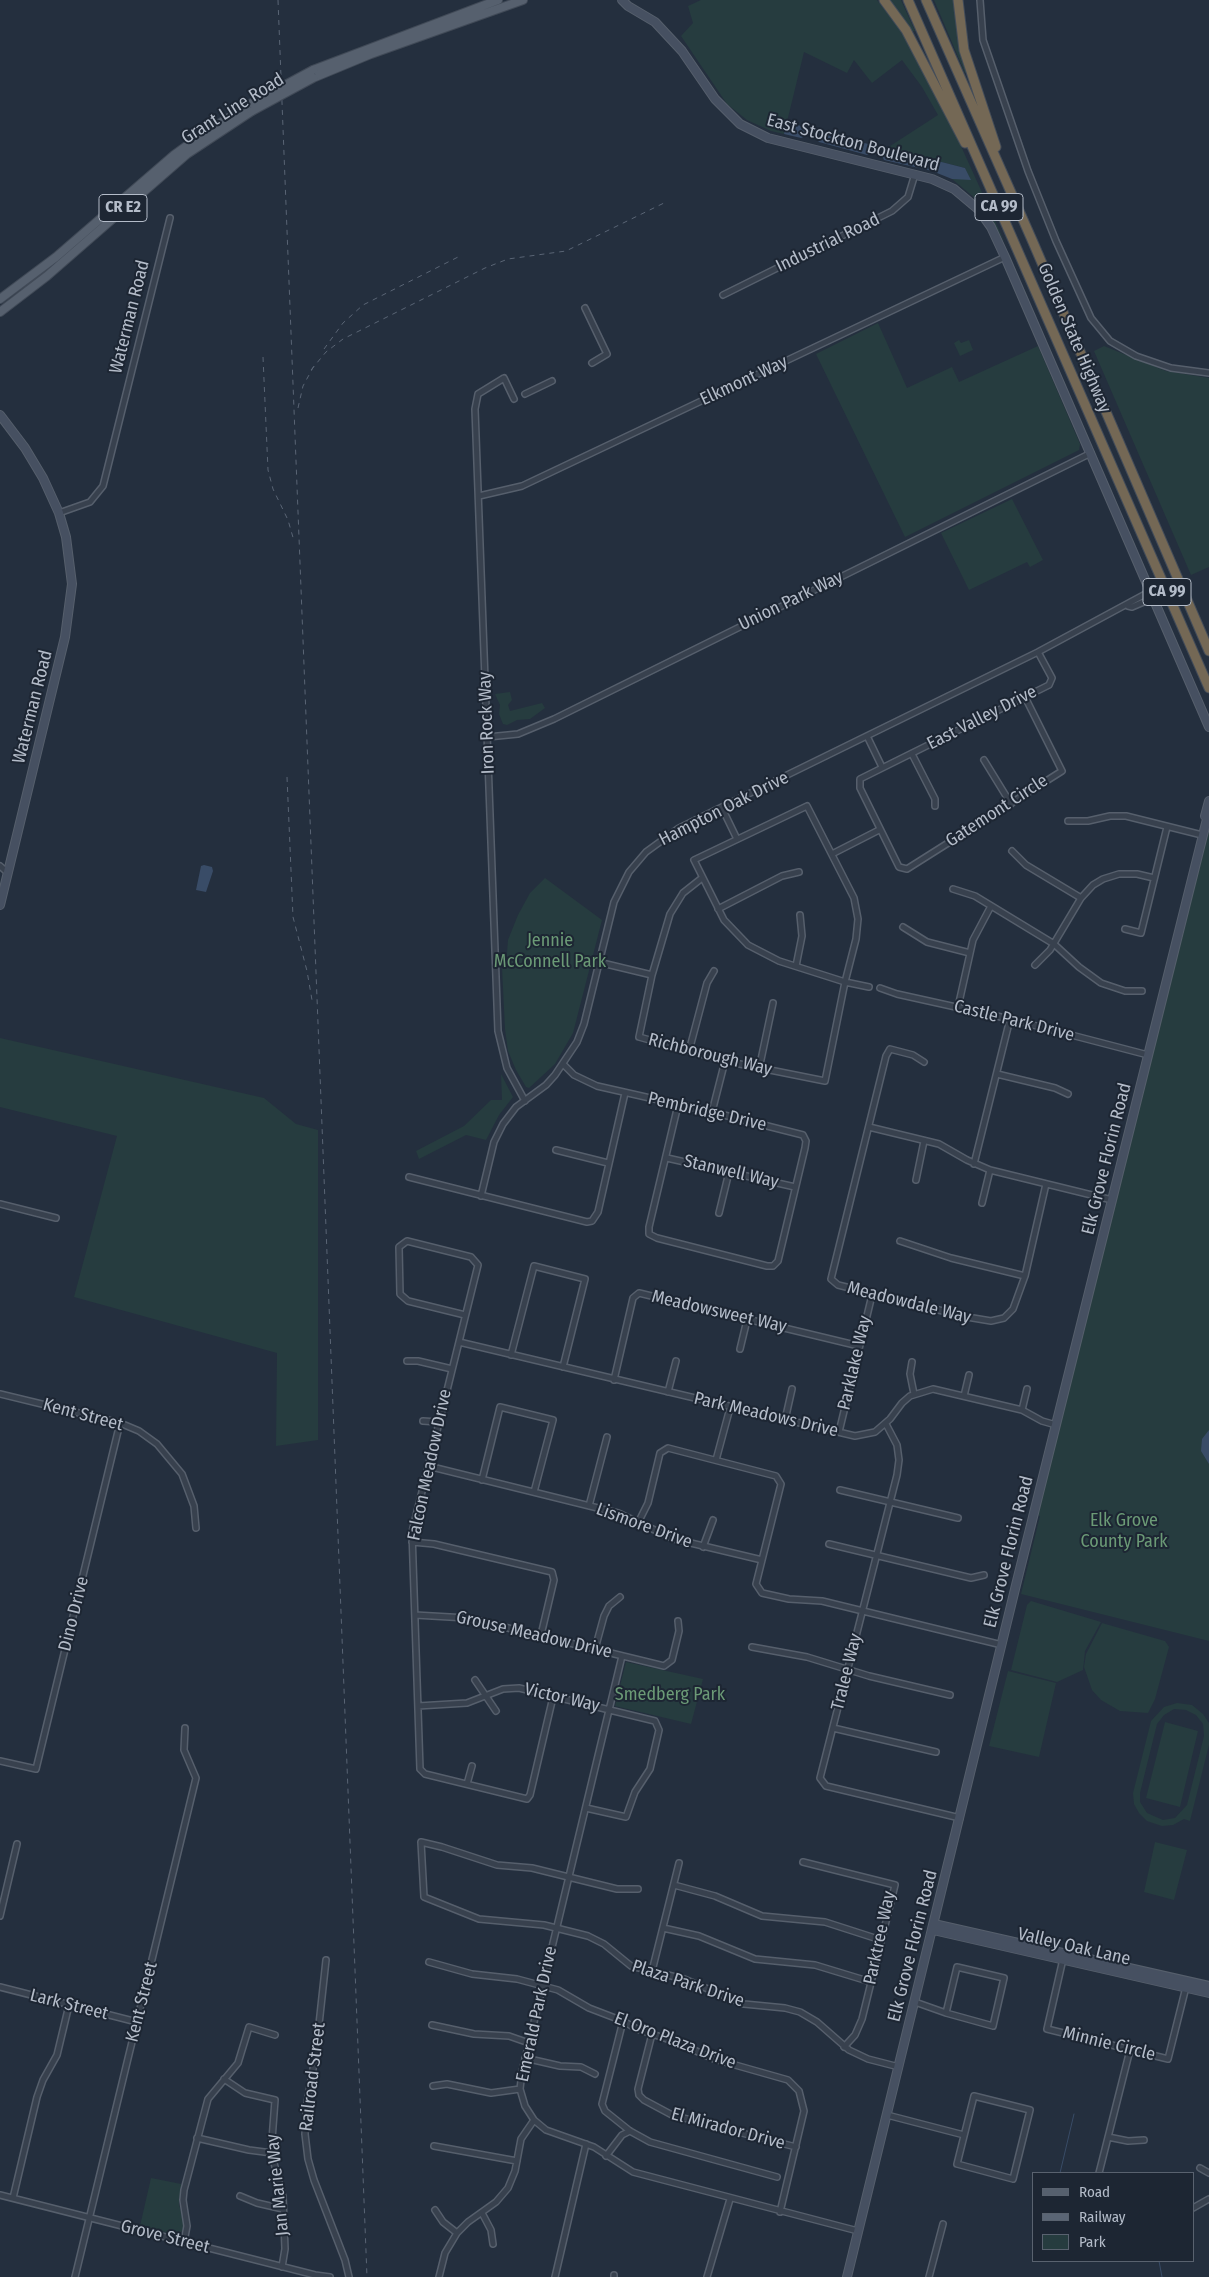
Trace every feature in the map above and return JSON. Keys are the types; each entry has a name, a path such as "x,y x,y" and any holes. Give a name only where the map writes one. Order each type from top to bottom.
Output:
{"highway":[{"path":"884,0 906,30 999,206"},
{"name":"Golden State Highway","path":"908,0 1209,688"},
{"name":"Golden State Highway","path":"926,0 1209,651"},
{"path":"958,0 964,50 998,152 1001,169"}],"main road":[{"name":"Grant Line Road","path":"0,299 56,257 174,155 203,134 313,74 498,0"},
{"name":"Grant Line Road","path":"313,74 523,0"},
{"name":"East Stockton Boulevard","path":"622,0 628,6 655,22 682,51 715,99 740,124 768,138 915,174 943,183 972,203 992,228 1209,727"},
{"name":"Grant Line Road","path":"0,312 47,276 187,154 252,107"},
{"name":"Waterman Road","path":"0,415 25,448 43,478 59,513 70,560 70,609 0,905"},
{"name":"Elk Grove Florin Road","path":"847,2277 1209,801"},
{"name":"Elk Grove Florin Road","path":"1202,835 1209,811"},
{"name":"Valley Oak Lane","path":"934,1927 1186,1985 1209,1994"},
{"name":"Valley Oak Lane","path":"1186,1985 1209,1986"}],"street":[{"path":"980,0 983,40 1028,171 1048,222 1091,318 1110,341 1136,356 1171,368 1209,373"},
{"name":"Industrial Road","path":"723,295 892,211 908,197 915,174"},
{"name":"Waterman Road","path":"59,513 90,502 103,486 170,218"},
{"name":"Elkmont Way","path":"479,496 522,486 1005,257"},
{"path":"585,308 608,354 592,363"},
{"name":"Iron Rock Way","path":"514,399 504,378 478,394 474,409 479,496 498,1031 507,1068 525,1101"},
{"path":"525,394 552,381"},
{"name":"Union Park Way","path":"488,737 518,734 554,719 1091,453"},
{"name":"Hampton Oak Drive","path":"481,1196 498,1132 509,1115 546,1085 564,1065 584,1024 614,902 625,878 636,862 667,835 1128,606 1132,607 1152,595"},
{"name":"East Valley Drive","path":"879,830 860,788 860,779 882,766 912,754 1049,685 1052,678 1038,652"},
{"name":"Gatemont Circle","path":"879,830 899,868 907,869 1062,771 1025,697"},
{"path":"867,736 882,766"},
{"path":"912,754 934,799 935,806"},
{"path":"984,760 1011,804"},
{"path":"845,982 856,939 857,911 854,898 807,806 694,860 718,909 732,929 748,944 768,956 796,966 845,982 869,987"},
{"path":"722,808 737,838"},
{"path":"1068,820 1088,821 1120,816 1202,835"},
{"path":"1124,929 1141,933 1167,827"},
{"path":"832,854 879,830"},
{"path":"1012,851 1026,865 1081,898"},
{"path":"0,866 8,873"},
{"path":"718,909 782,876 799,872"},
{"path":"1035,965 1054,944 1081,898 1093,885 1114,875 1131,873 1154,878"},
{"name":"Richborough Way","path":"702,878 683,893 672,908 652,975 638,1037 759,1069 825,1081 845,982"},
{"path":"954,889 970,894 1054,944 1088,975 1101,983 1125,991 1142,991"},
{"path":"958,1007 970,953 980,925 991,906"},
{"path":"796,966 802,936 800,915"},
{"path":"903,927 927,942 970,953"},
{"path":"598,962 652,975"},
{"path":"690,1051 707,983 714,971"},
{"name":"Castle Park Drive","path":"880,988 897,994 1010,1019 1148,1055"},
{"path":"759,1069 773,1002"},
{"path":"974,1164 1010,1019"},
{"path":"924,1062 912,1055 890,1049 886,1056 869,1127 944,1146 974,1164 990,1170 1112,1200"},
{"path":"712,1112 725,1060"},
{"name":"Pembridge Drive","path":"564,1065 574,1075 589,1083 803,1135 806,1144 795,1187"},
{"path":"997,1074 1055,1088 1068,1094"},
{"path":"408,1177 587,1222 592,1221 598,1212 625,1093"},
{"path":"678,1105 649,1227 649,1234 657,1238 773,1266 778,1261 795,1187"},
{"name":"Meadowdale Way","path":"869,1127 831,1278 838,1285 872,1295 967,1317 996,1321 1004,1318 1013,1309 1025,1276 1046,1184"},
{"path":"916,1180 924,1141"},
{"path":"556,1150 608,1163"},
{"name":"Stanwell Way","path":"666,1158 795,1187"},
{"path":"982,1203 990,1170"},
{"path":"719,1213 729,1172"},
{"path":"0,1204 56,1218"},
{"name":"Falcon Meadow Drive","path":"465,1315 408,1301 400,1294 399,1247 407,1241 471,1257 478,1265 438,1422 412,1542 420,1769 425,1774 527,1798 530,1795 553,1697"},
{"path":"900,1241 951,1258 1025,1276"},
{"path":"512,1356 534,1266 585,1279 563,1368"},
{"name":"Meadowsweet Way","path":"614,1380 633,1298 640,1293 859,1346"},
{"name":"Parklake Way","path":"839,1432 872,1295"},
{"path":"740,1350 747,1320"},
{"name":"Park Meadows Drive","path":"459,1342 730,1408 860,1436 875,1432 886,1424 902,1402 914,1394"},
{"path":"406,1361 418,1361 452,1369"},
{"path":"668,1392 676,1361"},
{"path":"912,1362 910,1374 914,1394 938,1390 1022,1410 1042,1421 1056,1425"},
{"path":"964,1396 970,1375"},
{"path":"785,1420 792,1389"},
{"path":"1022,1410 1027,1389"},
{"name":"Kent Street","path":"0,1394 120,1423 140,1431 176,1464 187,1484 194,1506 196,1528"},
{"path":"482,1480 500,1407 553,1420 534,1492"},
{"path":"716,1460 730,1408"},
{"path":"423,1421 438,1422"},
{"name":"Dino Drive","path":"0,1760 36,1769 120,1423"},
{"name":"Tralee Way","path":"886,1424 893,1436 899,1455 897,1475 864,1612 847,1668 820,1778 826,1786 960,1818"},
{"path":"589,1506 607,1437"},
{"path":"639,1521 648,1504 660,1453 668,1448 776,1476 781,1484 756,1584 762,1593 789,1599 822,1601 1002,1645"},
{"name":"Lismore Drive","path":"428,1466 589,1506 639,1521 663,1535 703,1547 762,1560"},
{"path":"840,1490 958,1518"},
{"path":"703,1547 713,1520"},
{"path":"412,1542 434,1544 552,1572 554,1580 541,1635"},
{"path":"829,1544 971,1578 984,1576"},
{"path":"595,1649 606,1611 620,1597"},
{"name":"Grouse Meadow Drive","path":"415,1615 457,1616 664,1666 672,1660 679,1631 678,1620"},
{"path":"752,1647 847,1668 869,1676 950,1695"},
{"name":"Emerald Park Drive","path":"534,2120 525,2106 520,2089 525,2058 622,1656"},
{"path":"475,1680 496,1710"},
{"name":"Victor Way","path":"418,1706 467,1703 503,1688 513,1687 657,1723 659,1728 648,1775 635,1792 626,1817 586,1808"},
{"name":"Kent Street","path":"76,2277 196,1778 184,1750 185,1728"},
{"path":"833,1728 936,1752"},
{"path":"467,1784 472,1766"},
{"name":"Plaza Park Drive","path":"638,1889 618,1889 532,1868 498,1865 448,1848 421,1842 424,1897 479,1919 556,1928 594,1938 609,1948 626,1964 695,1983 733,2001 756,2006 785,2008 800,2012 817,2022 844,2047 868,2059 899,2067"},
{"path":"0,1916 18,1844"},
{"name":"Parktree Way","path":"803,1862 895,1885 860,2025 844,2047"},
{"path":"652,1971 679,1863"},
{"path":"674,1885 715,1896 762,1916 825,1922 881,1940"},
{"path":"663,1928 699,1936 749,1958 815,1965 871,1982"},
{"name":"Minnie Circle","path":"1063,1957 1047,2029 1168,2059 1186,1985"},
{"name":"Railroad Street","path":"326,1960 316,2052 305,2116 305,2134 308,2159 314,2180 349,2277"},
{"name":"El Oro Plaza Drive","path":"429,1962 472,1974 517,1979 563,1992 589,2008 714,2059 784,2078 792,2083 802,2096 804,2106 780,2212"},
{"path":"915,2002 946,2013 993,2026 1004,1978 957,1967 946,2013"},
{"name":"Lark Street","path":"0,1987 137,2022"},
{"path":"14,2198 37,2097 43,2080 57,2055 69,2005"},
{"path":"623,2021 602,2104 605,2111 630,2131 650,2142 777,2176"},
{"path":"432,2026 474,2034 508,2036 529,2043"},
{"path":"184,2242 187,2226 183,2195 208,2099 238,2063 249,2027 275,2035"},
{"name":"El Mirador Drive","path":"652,2034 638,2089 639,2095 644,2100 672,2115 796,2147"},
{"path":"1099,2172 1130,2050"},
{"path":"525,2058 560,2066 581,2067 596,2074"},
{"name":"Jan Marie Way","path":"224,2079 245,2093 275,2100 272,2153 284,2208 285,2249 282,2267"},
{"path":"433,2086 448,2084 491,2092 520,2089"},
{"path":"974,2096 1030,2110 1013,2179 957,2164 964,2135 974,2096"},
{"path":"887,2115 964,2135"},
{"path":"439,2277 446,2253 457,2233 504,2193 513,2177 521,2140 534,2120 551,2132 586,2144 622,2167 644,2177 858,2231"},
{"path":"606,2156 622,2136 630,2131"},
{"path":"1108,2137 1128,2141 1144,2140"},
{"path":"197,2138 249,2150 272,2153"},
{"path":"555,2277 586,2144"},
{"path":"434,2146 517,2161"},
{"path":"1200,2168 1209,2173"},
{"name":"Grove Street","path":"0,2195 282,2267 330,2277"},
{"path":"240,2196 257,2203 284,2208"},
{"path":"707,2277 730,2199"},
{"path":"1194,2207 1209,2199"},
{"path":"435,2210 443,2222 457,2233"},
{"path":"482,2213 491,2230 493,2244"},
{"path":"929,2277 943,2224"}],"green space":[{"path":"701,0 877,0 900,29 945,111 1005,243 982,204 952,179 970,179 965,168 887,148 938,115 922,87 902,60 872,83 854,60 847,73 804,52 784,134 771,131 747,120 727,104 681,36 693,23 688,6"},
{"path":"890,0 901,0 915,31 912,32"},
{"path":"934,0 955,0 958,39 967,72 965,73"},
{"path":"878,323 907,388 952,367 959,382 1038,346 1080,444 1079,450 905,537 816,354"},
{"path":"959,340 961,343 969,340 973,350 960,356 954,343"},
{"path":"1104,346 1166,371 1209,378 1209,567 1191,575 1094,351"},
{"path":"1012,499 1043,560 1030,567 1027,562 969,590 941,533"},
{"path":"510,692 512,700 508,705 510,711 542,703 545,708 530,719 517,720 507,725 503,724 499,714 500,705 495,694"},
{"name":"Elk Grove County Park","path":"1209,830 1209,1641 1021,1594 1040,1516 1037,1515"},
{"name":"Jennie McConnell Park","path":"545,878 602,920 573,1033 555,1064 529,1088 526,1087 516,1070 508,1051 502,968 506,966 508,940 518,915 530,893"},
{"path":"0,1038 264,1098 296,1124 318,1130 318,1440 276,1446 277,1353 74,1297 117,1136 0,1107"},
{"path":"501,1074 513,1097 499,1115 486,1140 466,1135 419,1159 416,1151 464,1126 491,1100 502,1100"},
{"path":"1031,1601 1101,1622 1085,1651 1083,1670 1057,1682 1011,1670 1027,1605"},
{"path":"1102,1623 1165,1641 1169,1647 1155,1699 1148,1713 1120,1711 1101,1700 1092,1690 1084,1667 1086,1654"},
{"name":"Smedberg Park","path":"626,1662 703,1679 691,1724 615,1706"},
{"path":"1008,1671 1056,1683 1039,1757 989,1746"},
{"path":"1177,1703 1192,1705 1203,1714 1209,1723 1209,1745 1190,1821 1184,1819 1173,1825 1162,1826 1147,1821 1139,1813 1134,1804 1133,1793 1151,1721 1164,1707","holes":["1174,1709 1186,1710 1196,1715 1203,1724 1204,1736 1187,1805 1175,1818 1163,1820 1147,1813 1140,1802 1140,1793 1157,1724 1164,1715"]},
{"path":"1165,1722 1198,1731 1180,1807 1146,1798"},
{"path":"1155,1842 1187,1850 1174,1900 1144,1892"},
{"path":"151,2178 181,2184 179,2204 184,2225 182,2231 177,2235 140,2226"}],"water":[{"path":"787,122 808,128 806,136 801,138 784,134"},
{"path":"819,131 872,145 873,152 867,155 819,142 815,137"},
{"path":"887,148 965,168 971,180 952,179 932,171 884,160 881,154 883,149"},
{"path":"201,866 212,867 213,871 206,892 196,890"},
{"path":"1209,1430 1209,1464 1201,1451 1202,1439"}],"waterway":[{"path":"1060,2172 1074,2114"},
{"path":"1159,2262 1162,2277"}],"railway":[{"path":"278,0 367,2277"},
{"path":"311,370 326,352 343,339 485,268 508,259 566,251 664,203"},
{"path":"324,349 343,323 363,305 462,255"},
{"path":"263,357 268,470 273,489 288,520 294,541"},
{"path":"298,408 303,386 315,364"},
{"path":"287,777 293,917 307,971 312,1000"}]}
